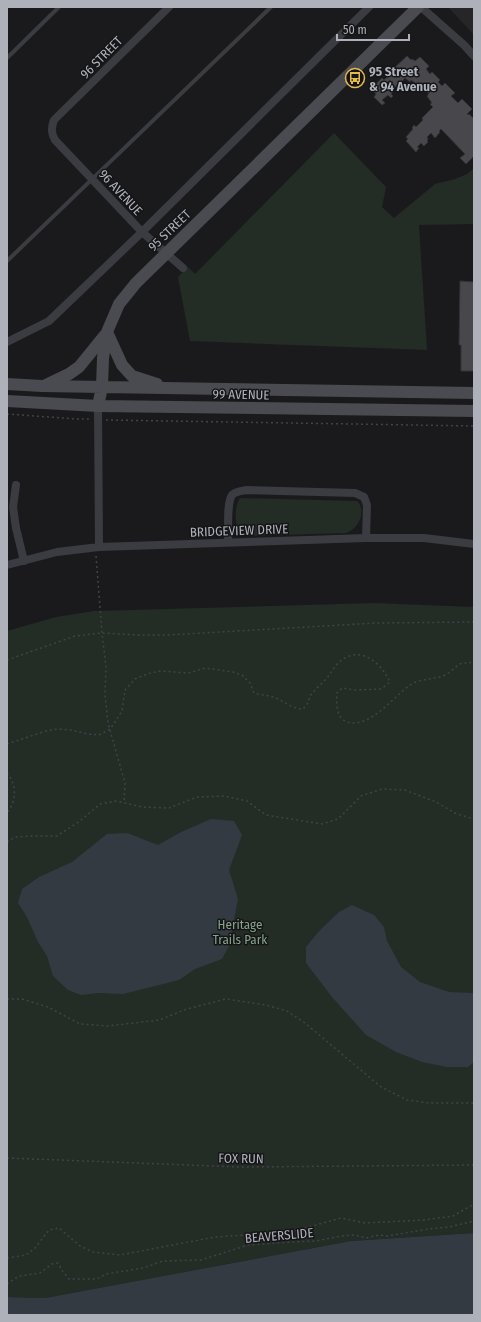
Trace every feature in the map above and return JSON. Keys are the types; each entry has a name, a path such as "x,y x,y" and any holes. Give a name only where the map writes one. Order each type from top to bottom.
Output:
{"main road":[{"name":"95 STREET","path":"98,406 102,387 103,358 107,332 119,304 136,283 166,252 314,110 418,7"},
{"path":"42,386 70,374 79,366 107,332 122,365 132,376 170,388"},
{"name":"99 AVENUE","path":"7,384 42,386 474,393"},
{"name":"99 AVENUE","path":"7,401 98,406 474,411"}],"street":[{"name":"96 STREET","path":"52,126 54,120 169,7"},
{"name":"95 STREET","path":"7,342 49,321 142,232 368,7"},
{"path":"421,7 455,36 474,56"},
{"name":"96 AVENUE","path":"52,126 52,135 56,140 142,232 183,268"},
{"name":"95 STREET","path":"97,547 98,406"},
{"path":"16,485 13,507 16,528 24,561"},
{"path":"228,542 229,502 233,494 247,490 355,493 364,497 367,505 366,538"},
{"name":"BRIDGEVIEW DRIVE","path":"7,565 57,552 97,547 366,538 424,538 474,544"}],"lane":[{"path":"7,58 59,7"},
{"path":"7,261 271,7"}],"path":[{"path":"7,414 83,419"},
{"path":"116,420 474,426"},
{"path":"97,547 102,633 106,667 105,695 110,729 125,783 124,803"},
{"path":"7,660 75,636 102,633 168,635 376,623 474,622 474,618"},
{"path":"7,744 46,731 72,730 98,735 110,729 122,711 125,690 135,679 146,674 160,671 189,672 205,668 242,675 250,683 254,693 260,696 272,697 298,710 303,709 308,703 310,696 338,663 347,657 357,654 369,657 377,664 390,682 381,689 342,688 337,693 336,703 338,714 343,721 354,724 366,721 410,686 422,680 445,675 460,664 469,662 474,665"},
{"path":"7,773 14,783 15,798 7,813"},
{"path":"7,842 15,837 57,836 80,821 100,804 116,801 142,807 169,808 197,797 224,796 247,801 266,815 322,824 338,819 361,796 382,789 405,790 436,802 457,814 474,819"},
{"path":"7,999 22,999 48,1007 80,1024 108,1026 159,1020 187,1009 226,999 266,1005 287,1011 305,1023 381,1087 407,1100 429,1103 474,1103"},
{"name":"FOX RUN","path":"7,1158 240,1167 474,1165"},
{"path":"7,1258 26,1255 35,1248 49,1230 54,1228 59,1228 80,1246 93,1252 120,1255 215,1237 291,1232 341,1218 365,1223 424,1220 453,1216 474,1204"},
{"name":"BEAVERSLIDE","path":"7,1284 19,1276 40,1273 52,1264 58,1263 63,1272 70,1279 97,1279 106,1274 143,1268 163,1261 201,1260 248,1245 316,1241 355,1235 366,1238 380,1235 388,1236 449,1227 474,1221"}],"shaded area":[{"path":"448,7 474,7 474,35"},
{"path":"211,819 234,821 242,835 229,870 238,899 229,946 222,959 195,969 179,980 123,994 98,993 81,995 68,990 53,976 47,956 18,903 22,889 39,877 72,862 107,834 127,833 158,845 181,832"},
{"path":"352,905 374,915 384,927 387,941 401,967 420,982 449,992 474,994 474,1062 468,1067 447,1067 422,1062 396,1052 366,1035 332,997 306,963 306,947 320,930 339,912"},
{"path":"474,1233 474,1315 7,1315 7,1297 45,1298 351,1241"}],"green space":[{"path":"334,133 386,187 382,207 394,218 435,184 455,179 467,174 474,168 474,224 419,225 427,350 190,341 178,277 188,267 195,274"},
{"path":"240,498 357,501 360,505 361,514 355,528 346,533 247,536 240,531 236,523 236,509"},
{"name":"Heritage Trails Park","path":"375,603 474,607 474,1233 351,1241 45,1298 7,1297 7,631 56,617 94,611"}],"building":[{"path":"407,56 411,60 412,59 415,61 420,57 429,66 426,69 430,74 432,72 440,80 438,82 442,86 445,83 455,93 451,96 458,103 462,99 472,109 467,114 474,119 474,156 466,164 460,158 465,154 441,129 435,138 431,133 427,137 428,142 424,146 421,143 417,147 419,148 416,152 406,141 408,139 406,137 413,129 412,128 414,125 416,127 423,120 422,118 433,107 427,96 429,94 419,84 418,85 411,80 410,82 405,78 401,83 404,86 401,89 397,85 392,91 393,92 391,94 393,96 391,98 388,95 382,100 385,103 382,105 374,97 376,94 371,89 382,78 384,80 392,73 391,71"},
{"path":"460,281 474,282 474,371 461,371 461,345 459,345"}],"place":[{"name":"95 Street & 94 Avenue","path":"355,78"}]}
